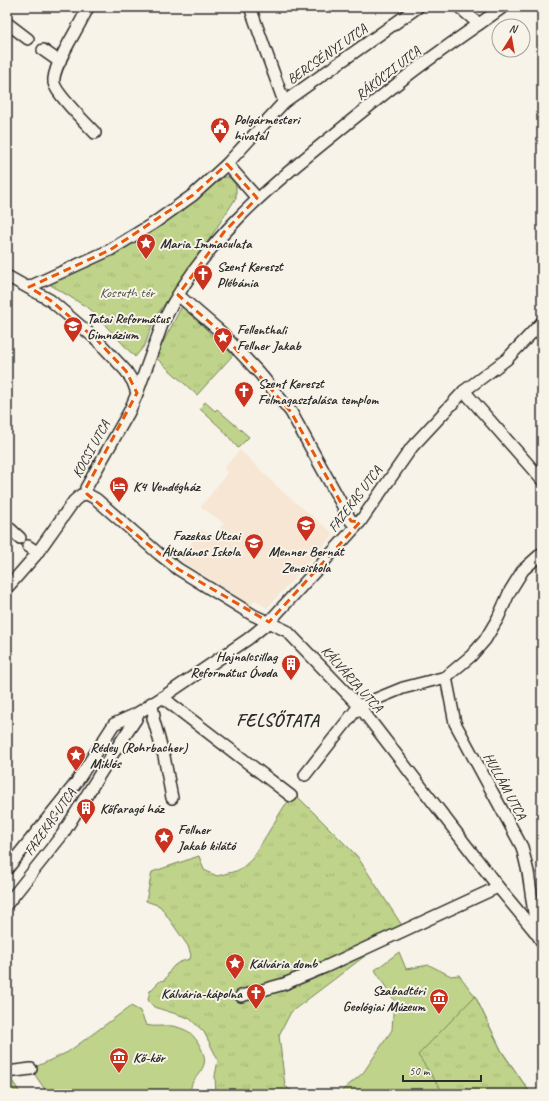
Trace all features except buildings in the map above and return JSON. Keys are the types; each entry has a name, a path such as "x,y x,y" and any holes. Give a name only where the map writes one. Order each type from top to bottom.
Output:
{"street":[{"path":"88,7 56,71 54,84 61,95 95,133"},
{"path":"250,7 284,102"},
{"name":"BERCSÉNYI UTCA","path":"227,164 284,102 418,7"},
{"path":"460,7 479,24"},
{"name":"RÁKÓCZI UTCA","path":"257,198 407,76 503,7"},
{"path":"7,23 28,39"},
{"path":"43,50 60,62"},
{"path":"29,288 110,250 154,223 193,194 227,164 257,198 224,232 178,295 163,322 137,393"},
{"path":"7,276 50,300 97,340 126,371 133,382 137,393"},
{"path":"178,295 221,332 261,375 291,412 351,521 360,522"},
{"name":"FAZEKAS UTCA","path":"7,869 76,783 114,724 163,697 248,639 269,622 360,522 412,447 464,391 507,359 542,322"},
{"path":"464,391 542,480"},
{"name":"KOCSI UTCA","path":"7,588 29,546 74,501 81,495 87,494 86,488 129,412 137,393"},
{"name":"KÁLVÁRIA UTCA","path":"87,494 96,499 178,569 253,614 287,631 359,706 498,887 540,938"},
{"path":"7,526 29,546"},
{"path":"305,775 359,706 403,688 446,677 471,656 485,640 498,618 510,591 523,570 542,553"},
{"name":"HULLÁM UTCA","path":"446,677 455,723 522,847 540,938"},
{"path":"163,697 291,796"},
{"path":"151,704 154,715 153,718 164,756 172,798"},
{"name":"FAZEKAS UTCA","path":"7,904 62,835 136,719 138,712"},
{"path":"241,996 284,984 325,967 498,887"},
{"path":"7,1072 32,1068"}],"highlighted area":[{"path":"227,164 257,198 224,232 178,295 221,332 291,412 351,521 360,522 269,622 178,569 87,494 86,488 137,393 126,371 97,340 50,300 29,287 110,250 193,195"}],"shaded area":[{"path":"240,450 285,494 334,534 267,608 255,600 251,605 180,560 201,529 213,537 224,523 201,507 228,472 224,468"}],"green space":[{"path":"469,7 489,7 479,11"},
{"name":"Kossuth tér","path":"221,177 229,177 236,185 236,198 197,258 154,319 145,345 135,357 90,309 49,284 113,255 142,236"},
{"path":"182,306 233,355 197,395 154,356 158,352"},
{"path":"205,402 215,411 217,409 249,437 238,448 222,429 200,409"},
{"path":"296,795 357,856 403,927 291,1012 279,1035 285,1086 296,1094 216,1094 215,1076 218,1060 204,1032 189,1018 154,1007 148,1000 150,991 160,981 165,980 174,966 180,962 190,959 191,955 188,946 160,906 146,901 152,872 199,856 204,870 217,876 240,870 252,859 285,805"},
{"name":"Szabadtéri Geológiai Múzeum","path":"399,952 406,969 429,965 451,976 459,975 475,996 501,1050 531,1094 338,1094 363,1073 392,1030 394,1000 375,970"},
{"path":"475,996 502,1052 531,1094 444,1094 418,1055"},
{"path":"131,1006 140,1011 146,1025 177,1027 192,1034 198,1042 205,1060 191,1086 192,1094 48,1094 31,1069 68,1052"},
{"path":"9,1076 21,1094 7,1094 7,1077"}],"place":[{"name":"Polgármesteri hivatal","path":"220,144"},
{"name":"Maria Immaculata","path":"146,260"},
{"name":"Szent Kereszt Plébánia","path":"203,291"},
{"name":"Tatai Református Gimnázium","path":"73,343"},
{"name":"Fellenthali Fellner Jakab","path":"223,354"},
{"name":"Szent Kereszt Felmagasztalása templom","path":"244,408"},
{"name":"K4 Vendégház","path":"119,503"},
{"name":"Menner Bernát Zeneiskola","path":"306,542"},
{"name":"Fazekas Utcai Általános Iskola","path":"254,560"},
{"name":"Hajnalcsillag Református Óvoda","path":"291,681"},
{"name":"Rédey (Rohrbacher) Miklós","path":"76,772"},
{"name":"Kőfaragó ház","path":"86,825"},
{"name":"Fellner Jakab kilátó","path":"164,854"},
{"name":"Kálvária domb","path":"235,980"},
{"name":"Kálvária-kápolna","path":"256,1010"},
{"name":"Szabadtéri Geológiai Múzeum","path":"439,1015"},
{"name":"Kő-kör","path":"119,1074"}],"district":[{"name":"FELSŐTATA","path":"278,720"}]}
